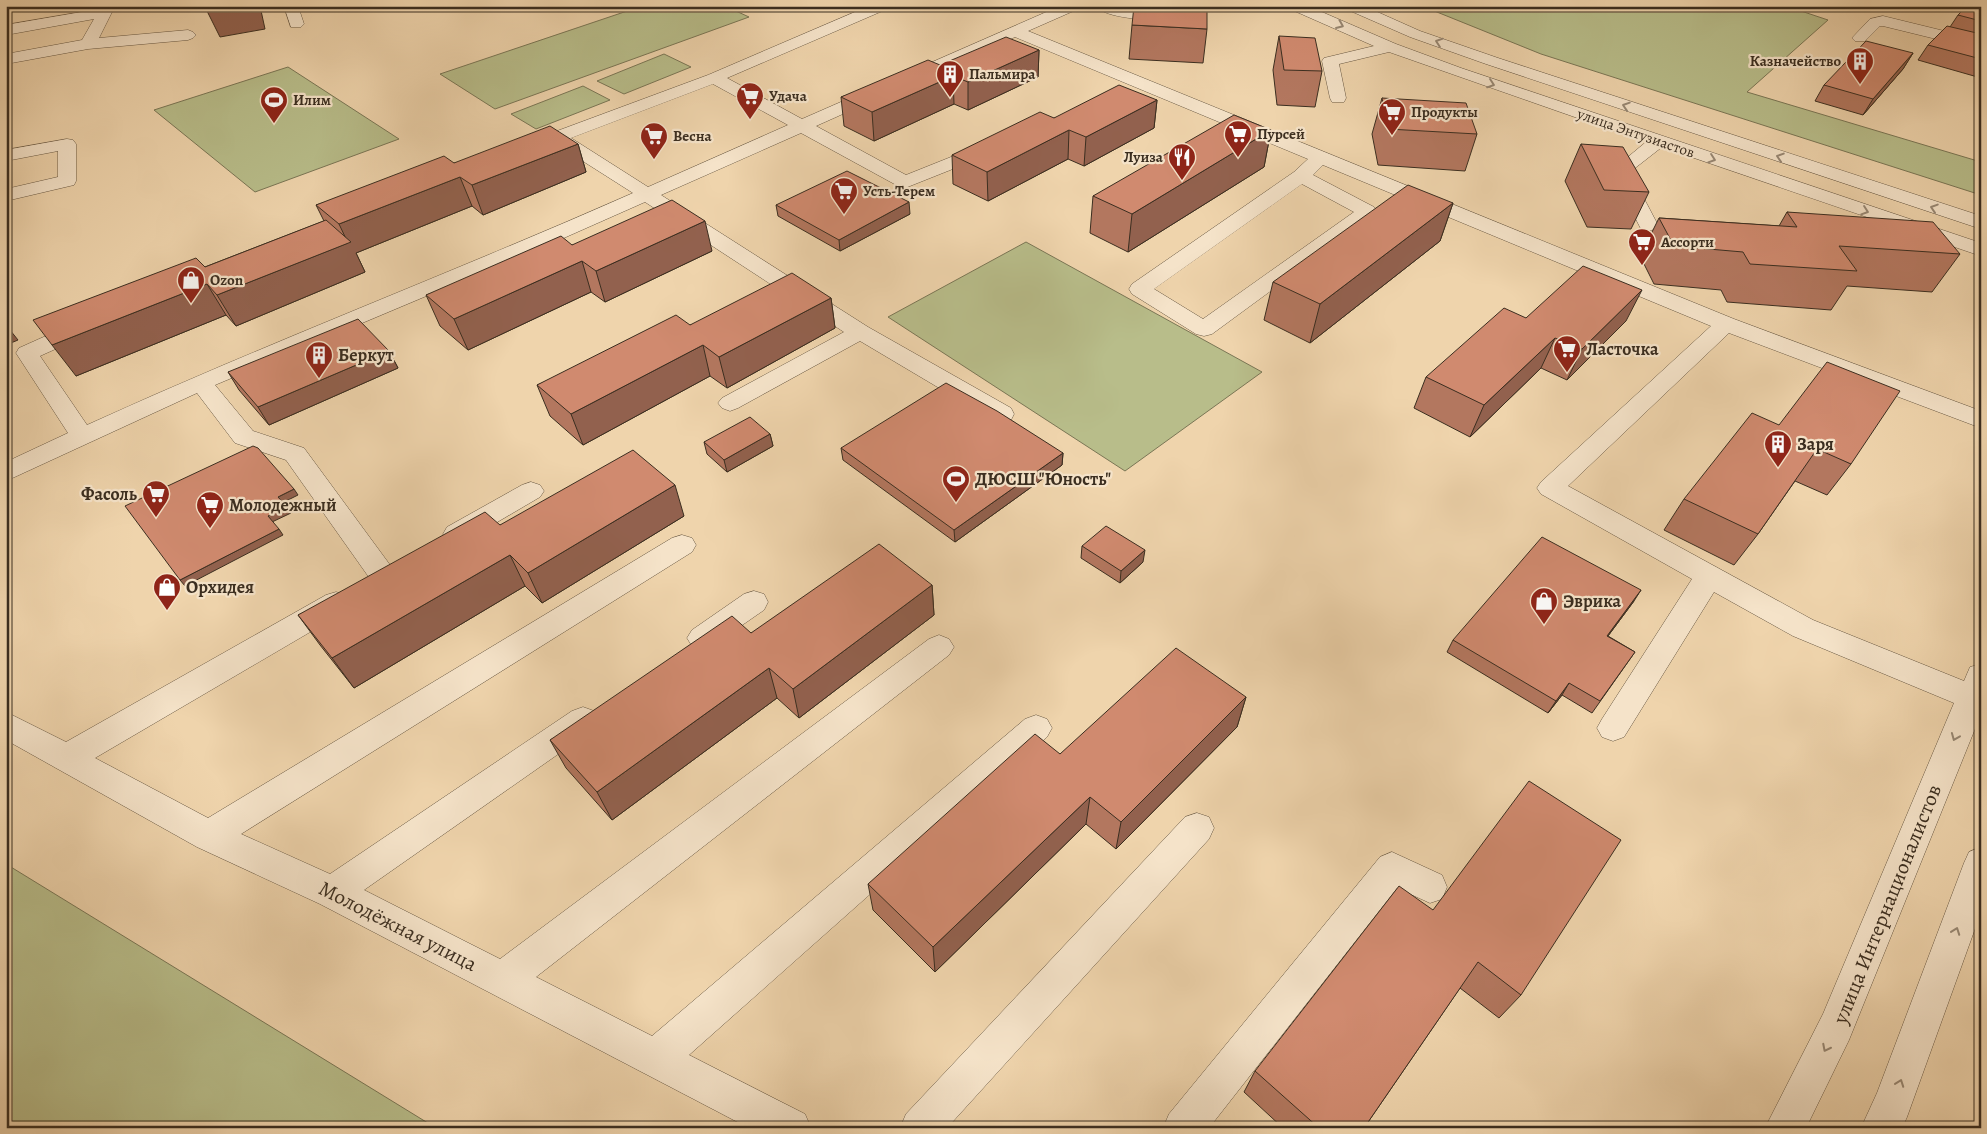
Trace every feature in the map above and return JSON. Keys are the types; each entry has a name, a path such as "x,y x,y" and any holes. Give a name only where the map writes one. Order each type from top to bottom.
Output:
{"street":[{"path":"291,6 296,24"},
{"path":"514,153 714,78 882,6"},
{"path":"6,472 201,382 557,242 646,195 1073,6"},
{"path":"1103,6 1110,10 1164,17"},
{"name":"улица Энтузиастов","path":"1295,6 1390,47 1455,71 1981,250"},
{"name":"улица Энтузиастов","path":"1351,6 1415,34 1492,61 1981,223"},
{"path":"6,30 106,9"},
{"path":"88,44 106,9"},
{"path":"1860,38 1875,22 1883,20 1981,45"},
{"path":"1016,32 1726,324 1981,420"},
{"path":"6,59 88,44 188,35"},
{"path":"1338,98 1330,62 1390,47"},
{"path":"714,78 905,182 1002,143"},
{"path":"558,137 860,332 1002,414"},
{"path":"1648,226 1620,171 1659,141"},
{"path":"6,156 67,144 68,181 6,195"},
{"path":"1301,176 1367,211 1204,329 1140,290 1301,176 1320,157"},
{"path":"83,437 27,353 98,321"},
{"path":"1726,324 1550,488 1803,628 1976,686"},
{"path":"730,403 860,332"},
{"path":"201,382 244,437 295,454 383,576"},
{"path":"432,548 531,491"},
{"path":"209,836 682,545"},
{"path":"67,758 408,562"},
{"path":"1613,728 1709,576"},
{"path":"681,652 754,602"},
{"path":"503,980 938,647"},
{"name":"улица Интернационалистов","path":"1785,1128 1836,1027 1976,686"},
{"path":"332,892 608,702"},
{"name":"Молодёжная улица","path":"6,725 209,836 332,892 791,1128"},
{"path":"656,1058 1036,728"},
{"path":"920,1128 1197,828"},
{"path":"1881,1128 1893,1103 1981,863"},
{"path":"1183,1128 1392,868 1430,887"}],"green space":[{"path":"642,6 725,6 749,17 495,109 440,74"},
{"path":"1422,6 1786,6 1828,20 1747,92 1981,162 1981,195 1541,54"},
{"path":"664,54 691,67 624,94 597,81"},
{"name":"Илим","path":"288,67 399,139 255,192 154,110"},
{"path":"583,86 610,100 536,129 511,114"},
{"path":"1026,242 1262,372 1125,471 888,317"},
{"path":"6,864 436,1128 6,1128"}],"building":[{"path":"206,6 234,6 207,11"},
{"path":"1134,6 1207,6 1207,29 1132,25"},
{"path":"1967,6 1981,6 1981,21 1958,15"},
{"path":"1947,26 1981,34 1981,59 1928,45"},
{"path":"1279,36 1315,38 1322,71 1284,70"},
{"path":"1006,37 1039,50 968,82 953,76 872,112 841,97 928,60 940,65"},
{"name":"Казначейство","path":"1866,41 1913,53 1873,99 1824,85"},
{"path":"1119,85 1157,100 1086,137 1069,130 987,172 952,155 1040,112 1054,118"},
{"path":"1382,98 1466,103 1477,134 1388,129"},
{"path":"1234,115 1271,130 1132,214 1093,196"},
{"path":"550,126 578,144 472,185 460,177 339,224 316,205 444,156 454,163"},
{"path":"1581,144 1623,147 1649,192 1604,190"},
{"name":"Усть-Терем","path":"847,171 909,202 839,240 776,205"},
{"path":"1408,185 1453,203 1320,304 1273,282"},
{"path":"672,200 705,221 596,271 582,261 454,319 426,295 561,236 572,245"},
{"path":"1787,212 1933,222 1960,254 1839,246 1857,271 1750,264 1743,252 1674,246 1659,218 1797,227"},
{"path":"326,220 351,242 217,295 207,284 52,345 33,320 196,258 205,267"},
{"path":"1583,266 1642,290 1582,349 1555,338 1484,405 1426,377 1504,308 1526,318"},
{"path":"792,273 831,298 719,357 703,345 571,414 537,385 676,315 690,325"},
{"path":"358,319 389,351 258,407 228,372"},
{"name":"Заря","path":"1827,362 1900,391 1851,464 1817,449 1758,534 1684,499 1752,413 1779,425"},
{"name":"ДЮСШ \"Юность\"","path":"946,383 997,411 1063,453 954,530 841,448"},
{"path":"750,417 770,434 724,460 704,442"},
{"name":"Молодежный","path":"253,446 258,448 294,489 278,497 287,507 268,516 279,529 180,580 125,506"},
{"path":"633,450 675,485 528,573 510,555 332,658 298,615 485,512 500,525"},
{"path":"1106,526 1145,550 1121,571 1082,546"},
{"name":"Эврика","path":"1542,537 1641,590 1607,636 1635,652 1600,701 1569,683 1556,701 1453,640"},
{"path":"879,544 932,585 793,689 769,668 597,792 550,740 732,616 751,633"},
{"path":"1176,648 1246,697 1121,822 1090,797 933,947 868,884 1035,734 1060,754"},
{"path":"1529,781 1621,840 1521,995 1478,962 1364,1128 1319,1128 1255,1071 1399,886 1433,910"}],"place":[{"name":"Казначейство","path":"1860,85"},
{"name":"Пальмира","path":"950,98"},
{"name":"Удача","path":"750,120"},
{"name":"Илим","path":"274,124"},
{"name":"Продукты","path":"1392,136"},
{"name":"Пурсей","path":"1238,158"},
{"name":"Весна","path":"654,160"},
{"name":"Луиза","path":"1182,181"},
{"name":"Усть-Терем","path":"844,215"},
{"name":"Ассорти","path":"1642,266"},
{"name":"Ozon","path":"191,304"},
{"name":"Ласточка","path":"1567,373"},
{"name":"Беркут","path":"319,379"},
{"name":"Заря","path":"1778,468"},
{"name":"ДЮСШ \"Юность\"","path":"956,503"},
{"name":"Фасоль","path":"156,518"},
{"name":"Молодежный","path":"210,529"},
{"name":"Орхидея","path":"167,611"},
{"name":"Эврика","path":"1544,625"}]}
